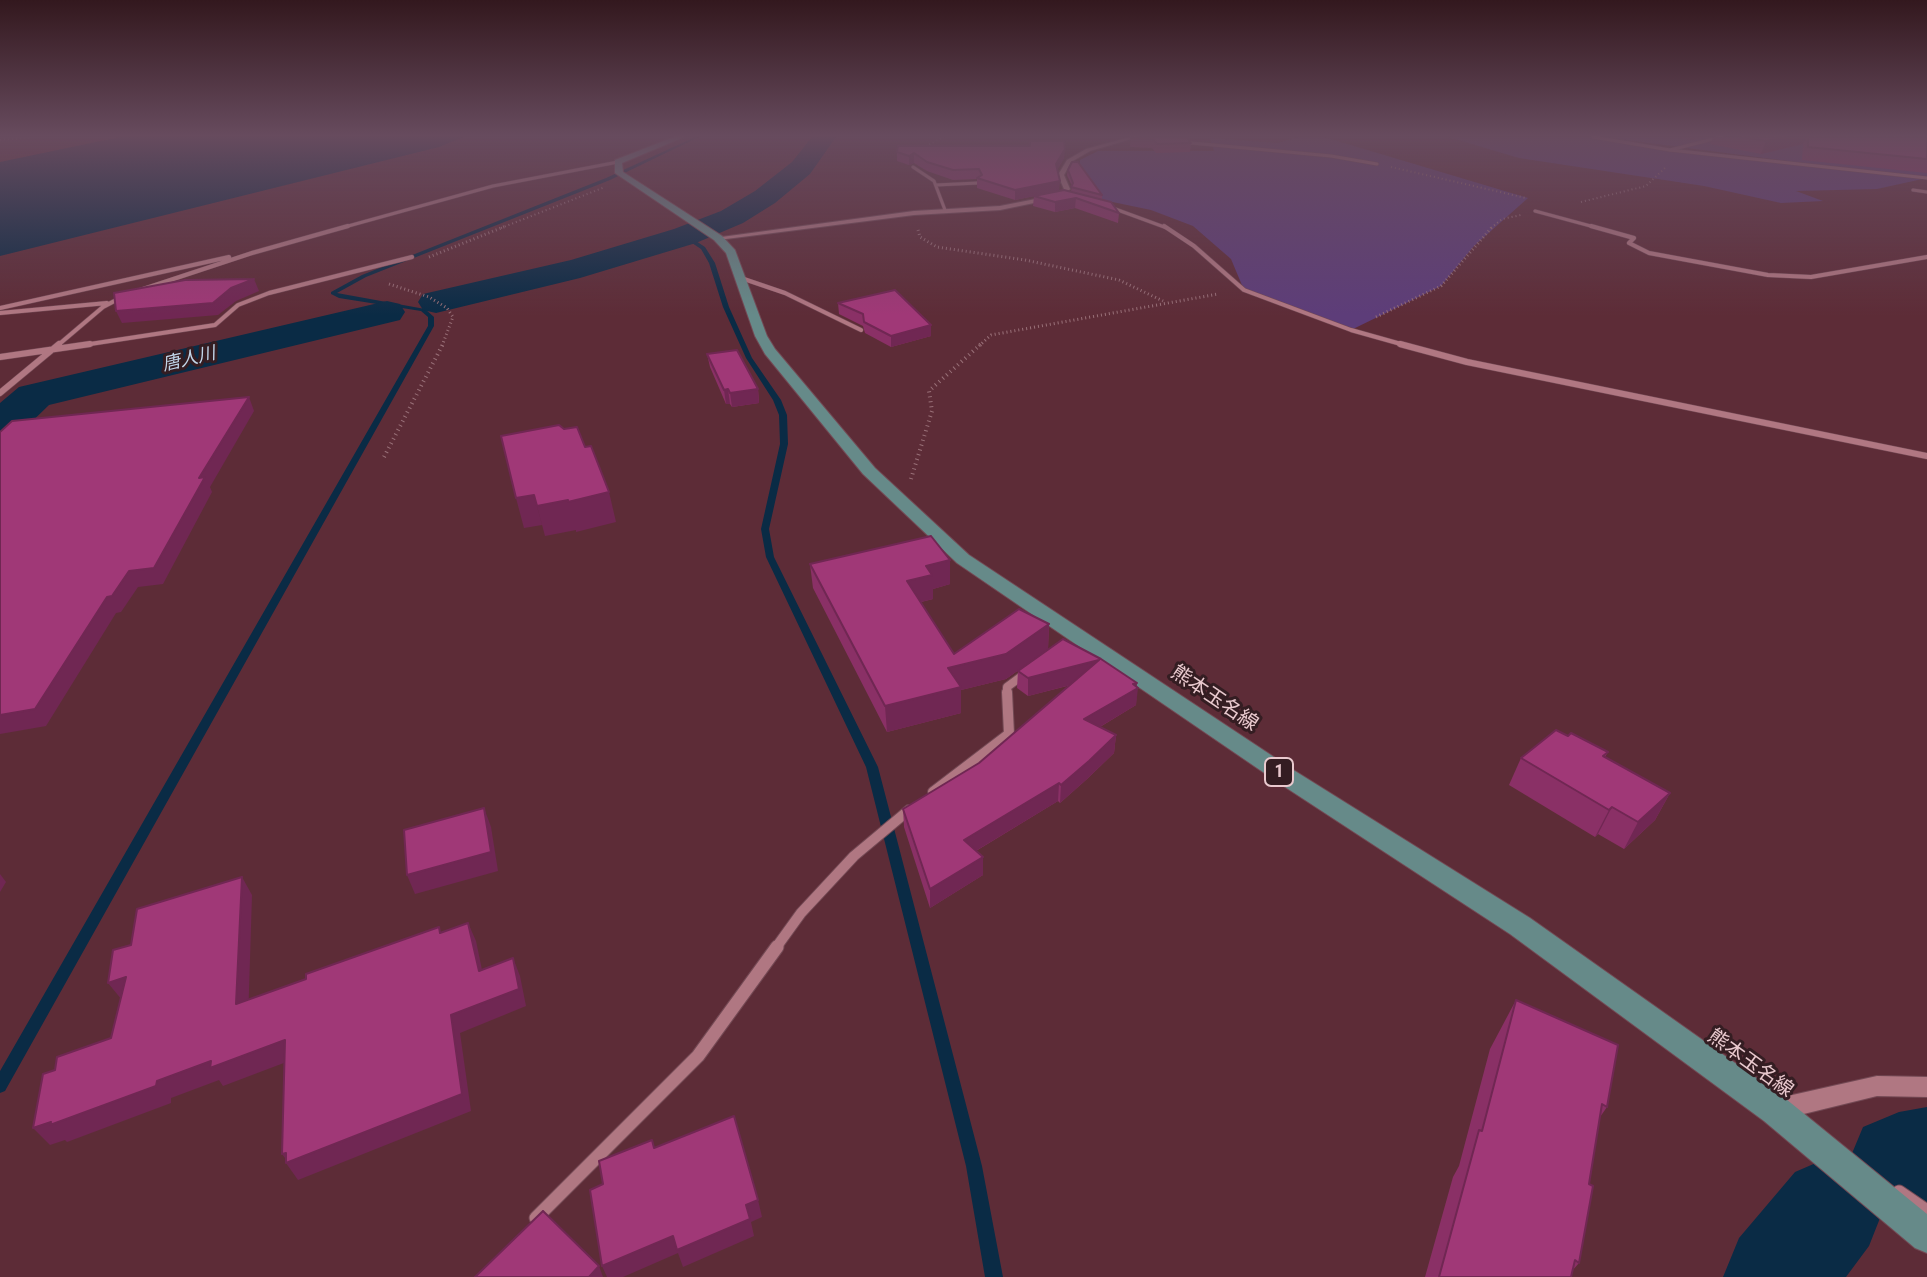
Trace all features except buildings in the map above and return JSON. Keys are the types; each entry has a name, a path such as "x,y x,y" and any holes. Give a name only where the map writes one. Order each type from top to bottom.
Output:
{"main road":[{"name":"熊本玉名線","path":"655,197 709,232 731,252 761,336 770,351 869,471 963,559 1072,641 1520,926 1775,1110 1927,1236"}],"street":[{"path":"0,393 109,303 146,287 252,253 455,197"},
{"path":"940,197 945,210"},
{"path":"709,232 945,210 1000,208 1055,197"},
{"path":"1070,197 1077,198"},
{"path":"1105,205 1162,225 1194,246 1244,290 1351,330 1467,362 1927,456"},
{"path":"1535,211 1634,238 1629,243 1649,253 1768,275 1811,277 1927,257"},
{"path":"0,311 252,253"},
{"path":"0,357 215,325 238,305 269,293 412,257"},
{"path":"336,277 358,279"},
{"path":"741,278 785,293 861,330"},
{"path":"0,311 109,303"},
{"path":"523,1231 698,1056 801,913 871,842 1009,734 1007,687 1031,670"},
{"path":"1775,1110 1877,1086 1927,1087"},
{"path":"1775,1110 1927,1211"}],"path":[{"path":"419,260 579,197"},
{"path":"1522,197 1528,198"},
{"path":"1571,203 1609,197"},
{"path":"1351,330 1441,286 1485,233 1502,219 1535,211"},
{"path":"876,218 916,226 920,237 937,247 1025,260 1119,280 1165,302"},
{"path":"358,279 387,283 429,297 447,308 453,317 439,354 384,457"},
{"path":"903,503 932,411 929,391 991,335 1244,290"}],"shaded area":[{"path":"1087,197 1528,198 1474,246 1441,286 1351,330 1244,290 1231,259 1193,226 1151,210"},
{"path":"1752,197 1811,197 1823,201 1781,203"}],"water":[{"path":"0,197 239,197 0,256"}],"waterway":[{"path":"0,1086 431,326 431,317 423,310 333,293 364,276 564,197"},
{"name":"唐人川","path":"436,302 580,268 685,236 732,217 766,197"},
{"path":"685,236 703,248 712,263 726,307 749,358 777,400 783,415 784,444 765,529 770,557 872,767 974,1166 994,1277"},
{"name":"唐人川","path":"0,427 34,396 387,312"},
{"path":"1899,1163 1927,1157"},
{"path":"1778,1277 1832,1209"}]}
